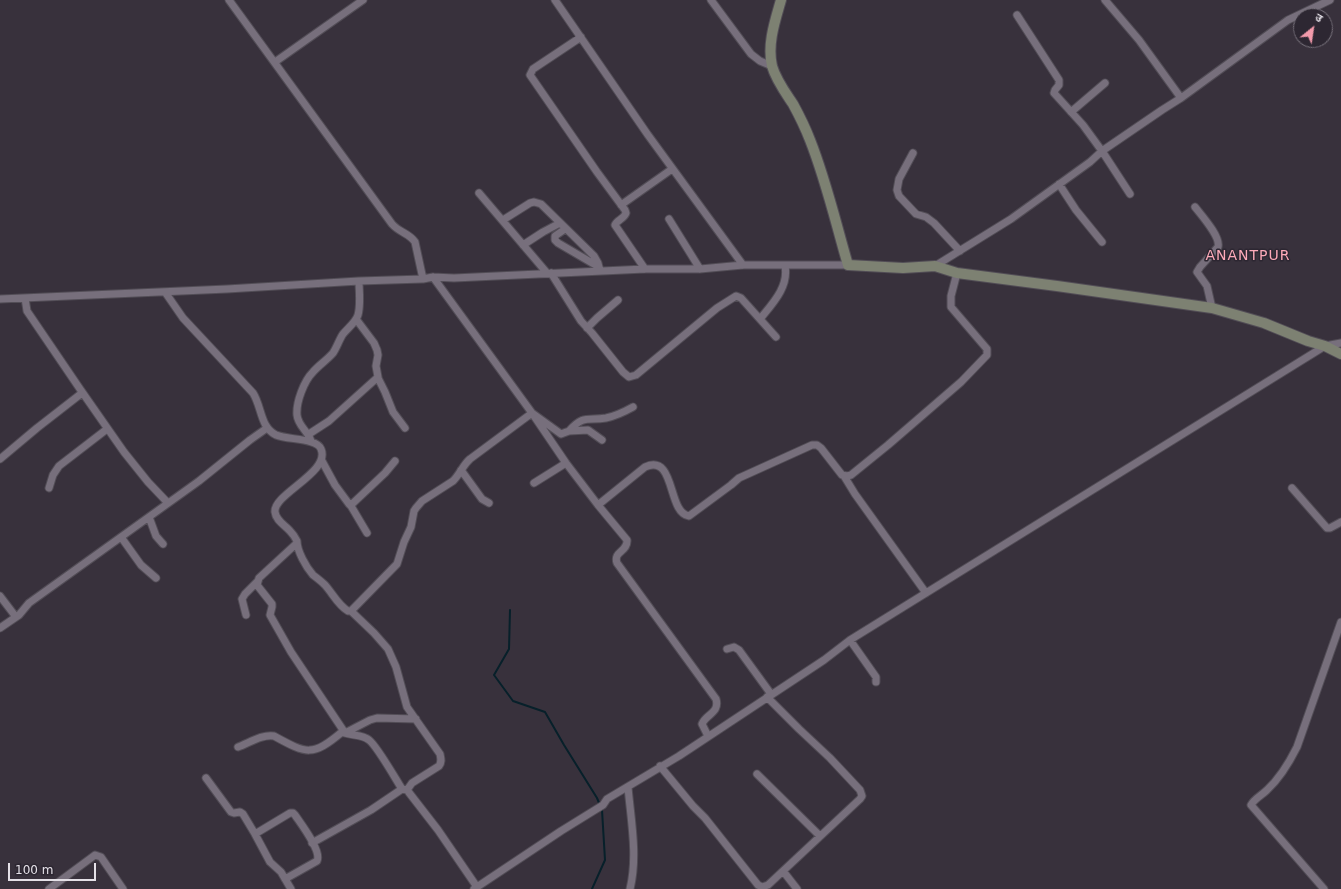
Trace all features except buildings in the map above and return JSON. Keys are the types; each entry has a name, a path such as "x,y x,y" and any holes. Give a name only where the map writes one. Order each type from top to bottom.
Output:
{"street":[{"path":"229,0 392,224 396,229 413,238 416,242 423,279"},
{"path":"275,62 363,0"},
{"path":"555,0 672,169 743,265"},
{"path":"711,0 751,54 760,61 772,66"},
{"path":"781,0 773,27 771,42 772,66 776,77 803,123 810,140 831,205 848,266"},
{"path":"1105,0 1138,40 1181,98"},
{"path":"935,266 1011,218 1090,162 1102,151 1181,98 1288,20 1328,1"},
{"path":"1017,15 1059,80 1059,85 1054,93 1083,125 1130,194"},
{"path":"581,37 534,69 530,75 626,213 624,217 615,225 645,269"},
{"path":"1071,112 1104,83"},
{"path":"913,153 898,179 897,190 899,196 916,214 926,217 934,223 960,250"},
{"path":"621,205 672,169"},
{"path":"1059,184 1076,210 1102,242"},
{"path":"479,193 549,273 581,321 623,372 630,377 636,375 706,317 733,297 739,296 776,337"},
{"path":"502,220 534,202 541,204 594,256 598,263 599,269"},
{"path":"1195,207 1216,235 1219,243 1218,247 1197,272 1206,286 1212,308"},
{"path":"669,219 700,269"},
{"path":"523,245 560,223"},
{"path":"565,229 555,236 555,240 599,269"},
{"path":"0,299 423,279 433,277 454,278 599,269 700,269 743,265 903,268 935,266 957,273 1212,308 1264,323 1308,341 1325,346 1341,354"},
{"path":"760,319 780,292 785,279 785,266"},
{"path":"844,476 851,475 888,445 961,382 986,358 988,352 987,349 951,307 951,296 957,273"},
{"path":"433,277 532,413 566,463 627,540 625,549 616,556 617,563 716,699 717,708 703,721 702,724 708,736"},
{"path":"359,281 359,311 356,319 343,334 330,356 313,371 305,382 297,415 301,426 322,449 322,461 335,485 351,506 367,533"},
{"path":"164,292 183,318 253,393 267,428 283,437 310,437 378,378"},
{"path":"25,298 28,311 107,429 134,466 168,503"},
{"path":"587,328 618,300"},
{"path":"356,319 374,343 378,355 376,363 378,378 393,412 405,428"},
{"path":"258,581 258,587 272,605 270,614 284,641 344,732 351,736 360,736 370,740 405,790 438,830 475,888 603,805 607,799 679,756 824,660 850,640 1325,346 1341,343"},
{"path":"0,459 82,393"},
{"path":"570,431 578,422 584,419 611,417 623,413 633,407"},
{"path":"532,413 561,434 570,431 588,430 593,432 602,440"},
{"path":"351,611 397,564 404,542 411,527 414,511 422,501 453,481 470,459 532,413"},
{"path":"0,628 16,617 29,603 199,481 267,428"},
{"path":"49,488 53,475 60,466 107,429"},
{"path":"598,505 645,467 656,465 666,474 679,510 685,515 689,516 731,485 738,478 812,445 817,446 821,448 839,472 844,476 855,494 926,593"},
{"path":"312,843 405,790 412,783 439,766 441,762 440,754 406,707 396,668 388,649 374,632 351,611 344,609 325,585 313,574 302,556 297,541 291,531 278,520 276,515 275,508 279,502 322,461"},
{"path":"351,506 351,504 385,474 395,461"},
{"path":"534,483 566,463"},
{"path":"461,470 482,499 489,503"},
{"path":"1292,488 1327,528 1341,522"},
{"path":"149,517 156,536 164,544"},
{"path":"121,537 141,565 156,578"},
{"path":"246,615 242,599 245,594 258,581 259,578 297,543"},
{"path":"0,596 16,617"},
{"path":"1324,889 1251,805 1278,778 1292,758 1341,622"},
{"path":"850,640 876,677 876,682"},
{"path":"660,766 693,806 705,818 758,885 762,887 768,885 860,799 862,793 769,696 739,650 736,648 728,649"},
{"path":"238,747 270,735 295,748 310,750 328,744 344,732 370,720 377,718 416,719"},
{"path":"757,774 820,836"},
{"path":"206,778 231,812 234,814 239,811 241,812 270,862 286,879 291,889"},
{"path":"628,787 634,850 634,864 630,889"},
{"path":"255,834 292,813 295,815 319,856 317,861 286,879"},
{"path":"49,889 95,855 101,857 123,889"},
{"path":"783,871 797,889"}],"waterway":[{"path":"510,610 509,649 494,675 513,701 545,712 597,798 602,810 605,860 592,889"}],"district":[{"name":"ANANTPUR","path":"1248,256"}]}
